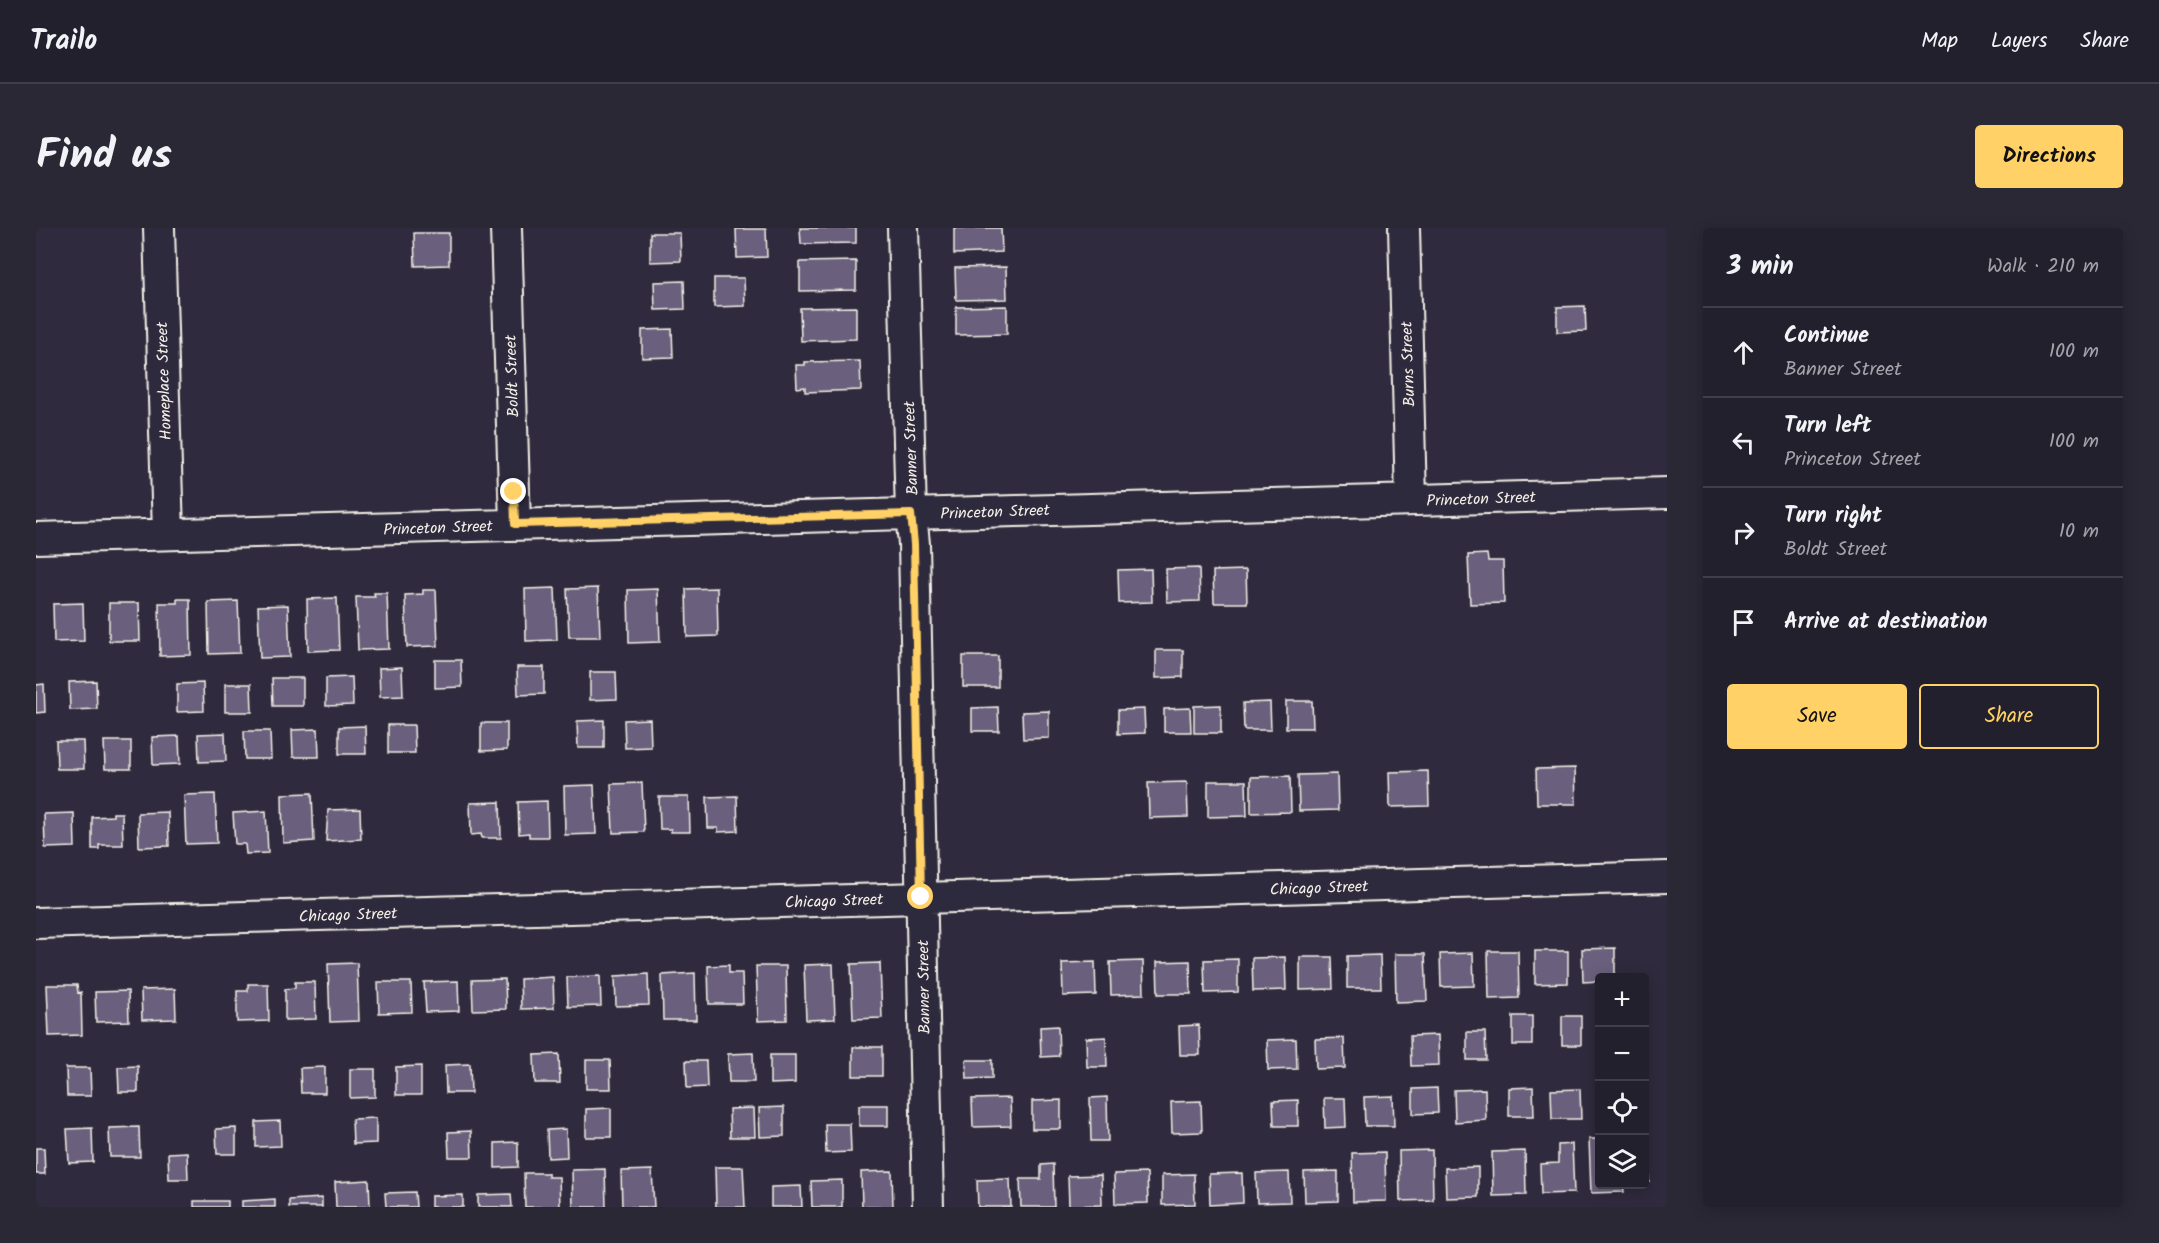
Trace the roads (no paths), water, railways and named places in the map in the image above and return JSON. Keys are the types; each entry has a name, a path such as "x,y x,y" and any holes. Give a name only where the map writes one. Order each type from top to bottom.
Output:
{"street":[{"name":"Homeplace Street","path":"159,228 168,534"},
{"name":"Boldt Street","path":"506,228 515,524"},
{"name":"Banner Street","path":"903,228 911,514 914,544 928,1207"},
{"name":"Burns Street","path":"1404,228 1411,500"},
{"name":"Princeton Street","path":"36,538 1667,493"},
{"name":"Chicago Street","path":"36,923 1667,877"}]}
